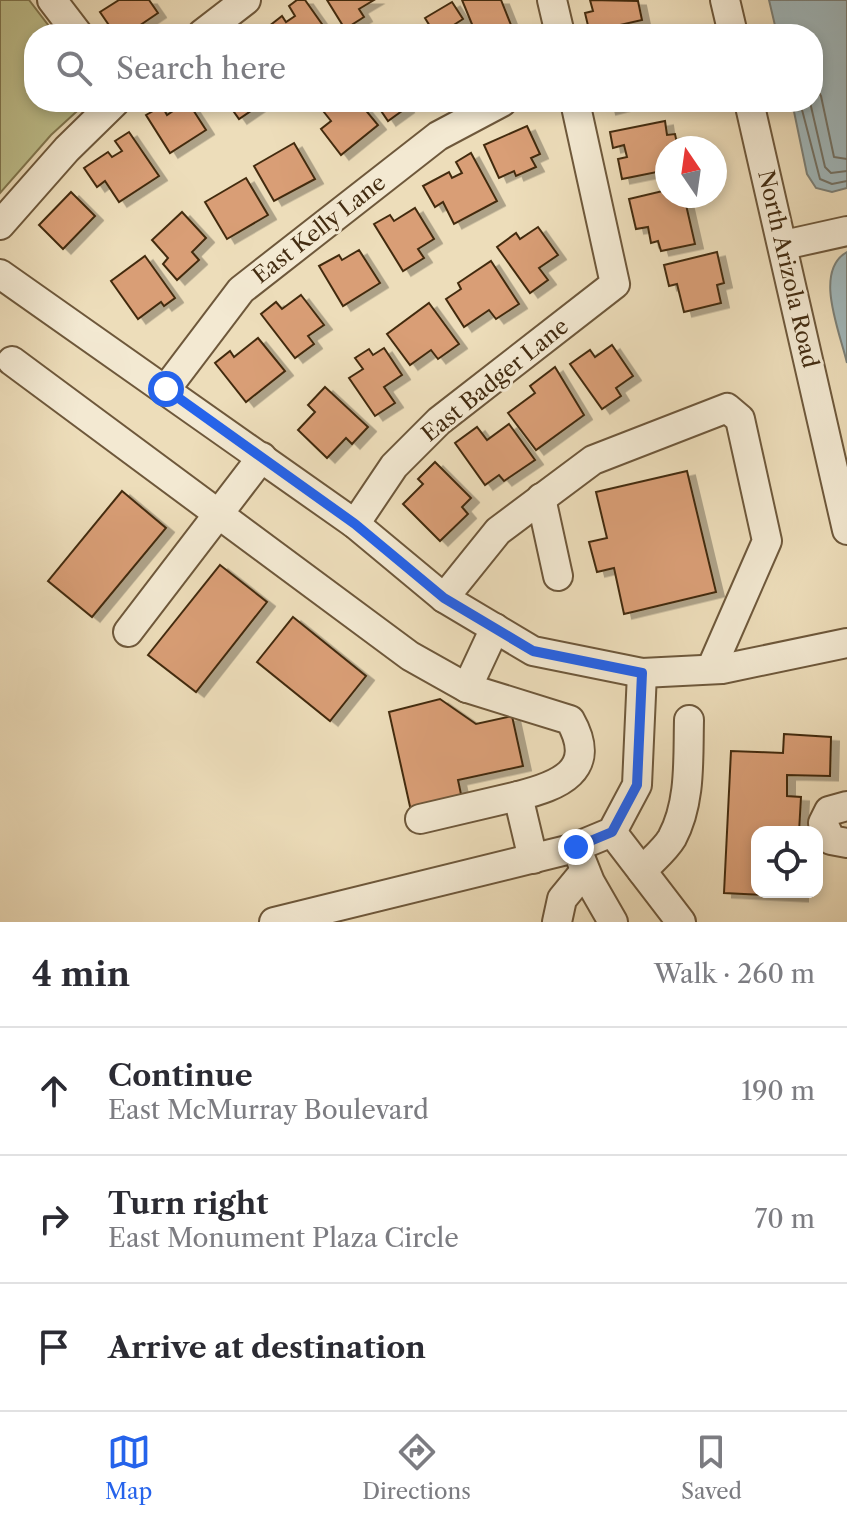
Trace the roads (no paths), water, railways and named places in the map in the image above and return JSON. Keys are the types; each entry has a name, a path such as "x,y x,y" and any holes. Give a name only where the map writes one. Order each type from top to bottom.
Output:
{"street":[{"path":"52,0 70,24"},
{"path":"215,24 246,0"},
{"path":"552,0 558,24"},
{"path":"725,0 731,24"},
{"path":"0,225 67,149 105,112"},
{"name":"East Kelly Lane","path":"166,389 241,290 438,136 483,112"},
{"name":"East Badger Lane","path":"355,524 394,466 439,421 615,284 577,112"},
{"name":"North Arizola Road","path":"751,112 847,530"},
{"path":"784,245 847,231"},
{"path":"0,274 355,524 444,598 533,651 642,673 711,669 847,643"},
{"path":"12,361 410,656 467,688 570,720 579,746 569,778 557,786 420,819"},
{"path":"444,598 498,531 593,460 727,408 740,419 767,541 711,669"},
{"path":"128,632 262,457"},
{"path":"541,498 558,576"},
{"path":"467,688 495,628"},
{"path":"557,922 562,899 581,859 612,832 637,785 642,673"},
{"path":"642,871 670,841 681,815 688,774 689,720"},
{"path":"518,796 533,859"},
{"path":"846,850 831,840 823,823 829,811 847,806"},
{"path":"612,832 681,922"},
{"path":"274,922 533,859 581,859"},
{"path":"581,859 613,922"}],"water":[{"path":"769,0 847,0 847,188 832,192 816,188 807,174 794,112 823,112 823,24 775,24"},
{"path":"847,252 847,363 830,287 837,261"}]}
